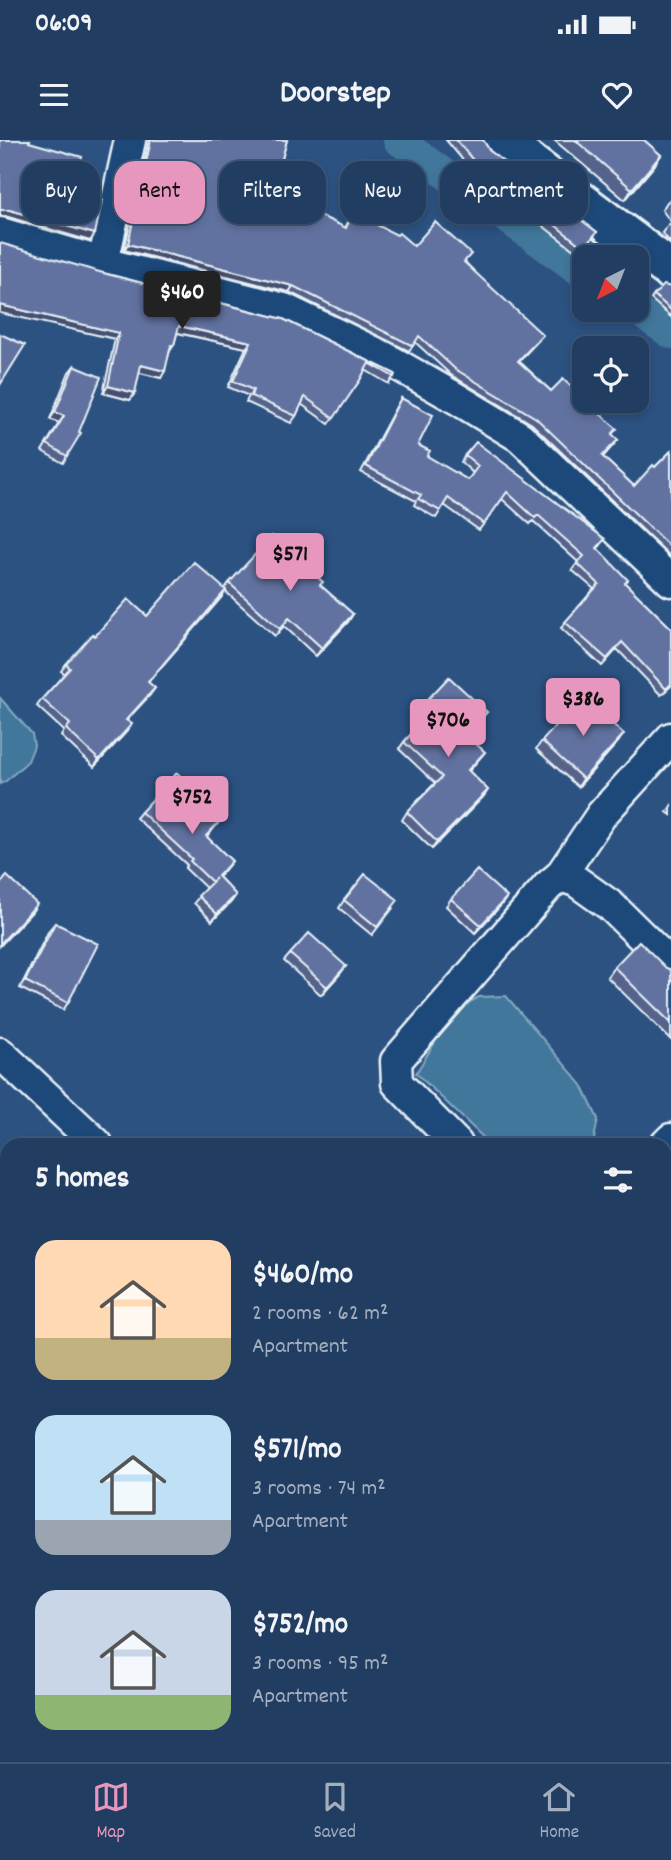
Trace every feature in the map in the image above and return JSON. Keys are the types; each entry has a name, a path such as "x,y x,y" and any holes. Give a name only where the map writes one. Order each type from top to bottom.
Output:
{"street":[{"path":"103,263 130,140"},
{"path":"499,140 671,270"},
{"path":"0,233 103,263 284,309 384,357 520,437 671,581"},
{"path":"451,1138 397,1083 396,1061 548,886 560,876 601,814 671,738"},
{"path":"560,876 576,881 611,906 671,965"},
{"path":"0,1053 91,1138"}],"water":[{"path":"0,698 32,734 34,746 28,761 0,784"},
{"path":"506,996 582,1085 598,1119 594,1138 484,1138 416,1073 455,1010 479,997"}],"building":[{"path":"0,140 30,140 29,142 82,157 81,161 21,161 21,213 0,210"},
{"path":"151,140 287,140 281,161 219,161 219,224 326,224 326,219 346,228 348,224 375,224 397,235 399,233 414,246 435,222 471,254 464,262 543,335 518,361 551,391 563,379 572,388 572,413 599,413 617,429 612,434 618,440 602,456 634,486 653,465 655,467 671,451 671,548 536,418 455,369 419,336 413,346 293,286 128,244 132,224 205,224 205,161 146,161"},
{"path":"456,140 483,140 490,151 503,161 474,161"},
{"path":"575,140 644,140 661,155 632,189"},
{"path":"60,224 97,224 95,234"},
{"path":"554,224 586,224 597,232 586,245 580,245"},
{"path":"0,243 103,273 283,319 395,374 394,377 369,363 334,418 305,397 296,416 251,396 253,390 233,381 251,342 179,326 165,371 141,365 135,393 108,386 119,333 0,305"},
{"path":"664,285 671,287 671,310 654,295"},
{"path":"0,334 25,345 0,385"},
{"path":"74,366 101,377 79,432 81,433 67,456 47,444 64,416 55,412"},
{"path":"401,398 433,415 418,445 430,451 427,456 468,480 478,466 465,455 476,442 605,539 597,548 628,580 625,583 671,628 671,684 666,689 622,642 607,659 565,622 599,584 577,563 584,556 538,515 535,518 507,492 484,524 448,498 440,511 418,499 421,495 366,466"},
{"path":"272,536 323,582 320,585 353,614 322,648 289,618 280,629 229,583"},
{"path":"194,562 226,590 148,682 155,688 126,720 132,724 99,760 66,729 70,724 42,699 70,668 66,664 128,599 147,616"},
{"path":"449,677 487,712 465,734 485,752 468,770 488,790 437,842 407,812 442,777 404,742 437,706 429,698"},
{"path":"582,697 624,734 583,779 542,741"},
{"path":"177,773 196,790 191,795 219,822 206,836 232,861 218,876 236,895 217,914 198,896 212,882 190,861 192,859 141,812"},
{"path":"477,870 507,897 481,925 451,899"},
{"path":"365,874 398,900 377,927 344,900"},
{"path":"7,876 37,904 0,944 0,884"},
{"path":"55,923 98,944 68,1003 25,981"},
{"path":"309,933 346,966 327,987 290,954"},
{"path":"639,941 671,970 671,1023 614,967"}],"waterway":[{"path":"398,140 572,265"},
{"path":"649,319 671,334"}]}
